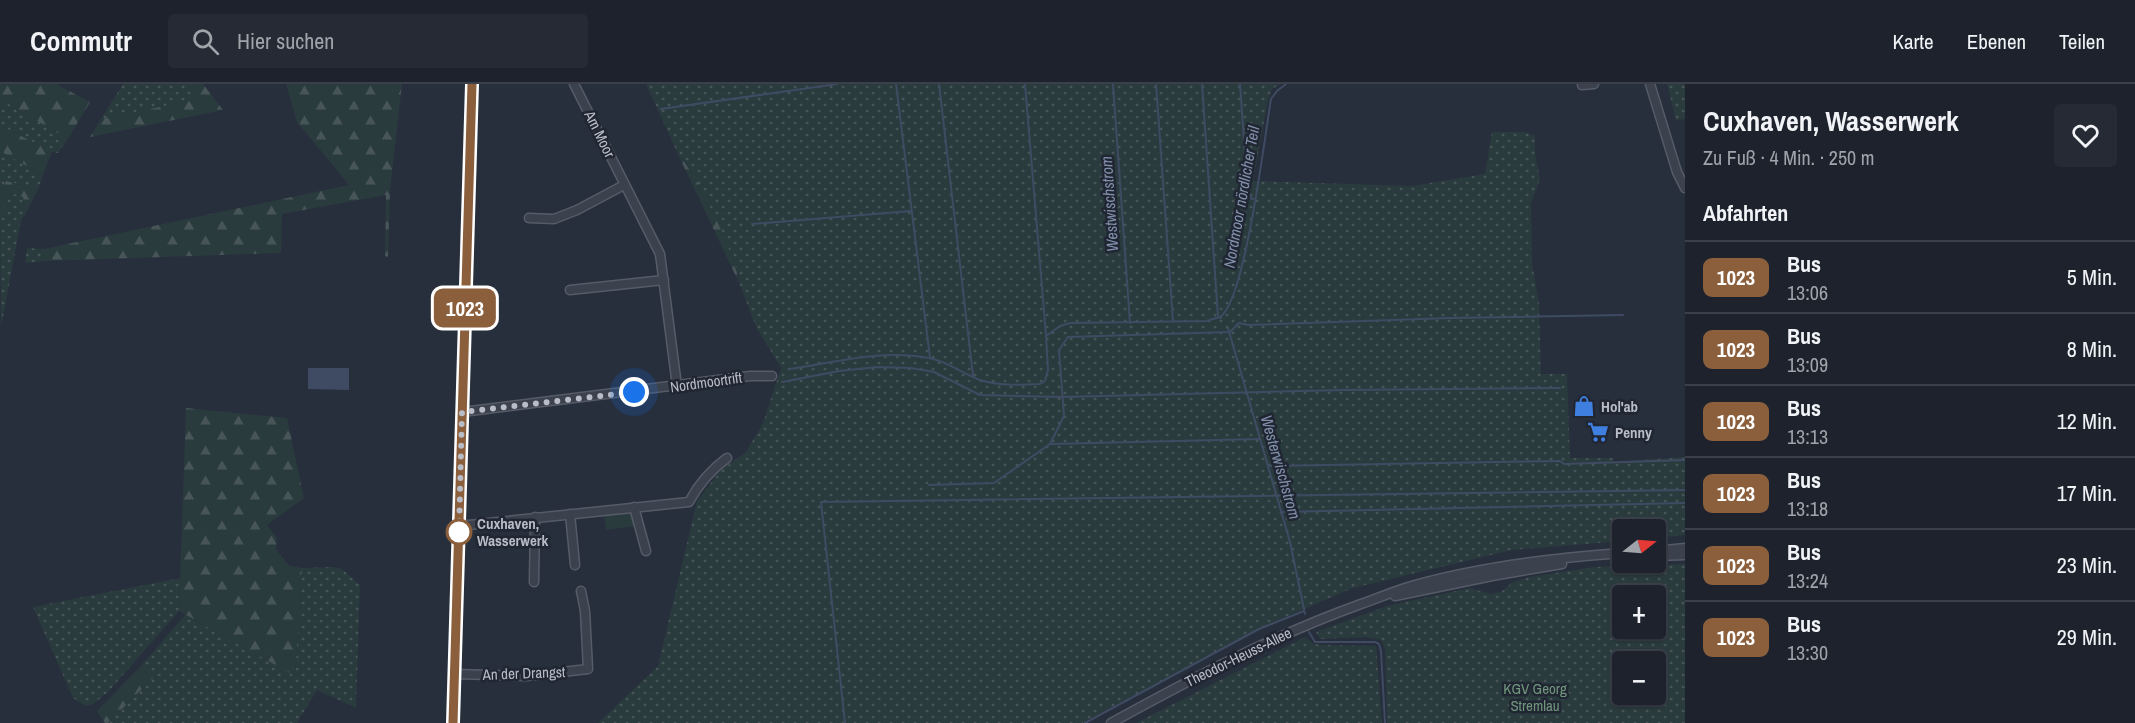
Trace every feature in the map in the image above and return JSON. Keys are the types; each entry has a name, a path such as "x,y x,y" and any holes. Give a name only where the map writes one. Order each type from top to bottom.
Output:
{"street":[{"path":"453,723 472,84"},
{"name":"Am Moor","path":"574,84 660,254 677,386"},
{"path":"1582,85 1594,84"},
{"path":"1650,84 1677,172 1685,188"},
{"path":"529,218 554,219 577,210 624,185"},
{"path":"570,290 664,280"},
{"name":"Nordmoortrift","path":"462,412 750,376 772,376"},
{"path":"459,526 689,502 694,492 727,458"},
{"path":"634,507 646,551"},
{"path":"570,514 575,565"},
{"path":"534,582 535,517"},
{"path":"1666,550 1685,548"},
{"name":"Theodor-Heuss-Allee","path":"1110,723 1255,647 1314,621 1371,601 1491,572 1568,558 1612,554"},
{"path":"1666,556 1685,555"},
{"name":"Theodor-Heuss-Allee","path":"1491,572 1612,559"},
{"name":"An der Drangst","path":"454,674 528,676 588,669 585,612 581,591"}],"green space":[{"path":"0,84 56,84 90,102 68,139 0,99"},
{"path":"123,84 188,84 194,100 101,119"},
{"path":"188,84 203,84 223,110 90,137 101,119 194,100"},
{"path":"286,84 402,84 390,191 388,257 385,256 386,195 282,214 281,253 44,261 44,249 349,185 297,122"},
{"path":"646,84 1281,84 1272,89 1268,100 1253,181 1412,186 1485,174 1492,132 1524,132 1535,136 1535,154 1540,179 1531,203 1532,263 1539,303 1541,374 1567,374 1570,458 1613,458 1613,462 1685,457 1685,535 1666,537 1666,519 1612,519 1612,542 1512,550 1353,588 1265,626 1082,723 598,723 658,666 697,501 721,470 746,452 763,423 781,368 756,327 740,285 739,275 717,224 686,162 677,152"},
{"path":"1667,84 1685,84 1685,119 1676,120"},
{"path":"0,99 68,139 58,153 0,125"},
{"path":"0,125 52,152 43,175 0,151"},
{"path":"0,151 43,175 38,189 6,181 0,196"},
{"path":"677,152 695,178 714,216 731,255 740,285"},
{"path":"6,181 38,189 26,213 23,197 12,193 3,209 0,207 0,196"},
{"path":"12,193 23,197 26,213 21,221 1,327 0,207 3,208"},
{"path":"27,248 44,249 44,261 25,263"},
{"path":"186,408 287,418 304,498 267,525 277,538 276,549 284,560 290,566 302,568 295,676 179,611"},
{"path":"626,511 633,514 637,526 606,530 604,514"},
{"name":"KGV Georg Stremlau","path":"1685,564 1685,723 1387,723 1385,649 1381,640 1366,637 1320,639 1316,632 1387,606 1470,588 1490,594 1501,592 1513,582 1530,577 1612,566 1612,573 1666,573 1666,565"},
{"path":"302,568 342,569 360,585 356,708 317,690 297,723 108,723 153,678 140,667 185,615 295,675"},
{"path":"180,578 179,611 108,692 93,704 86,706 73,698 33,607"},
{"path":"1305,637 1314,644 1376,646 1382,723 1136,723"},
{"path":"140,667 153,678 108,723 105,723 97,711"}],"water":[{"path":"308,368 349,368 349,390 308,389"}],"waterway":[{"path":"661,109 837,84"},
{"path":"896,84 930,358"},
{"path":"939,84 973,376"},
{"path":"1025,84 1046,335"},
{"name":"Westwischstrom","path":"1113,84 1130,323"},
{"path":"1156,84 1173,321"},
{"path":"1202,84 1218,317"},
{"path":"1240,84 1247,183 1253,199"},
{"name":"Nordmoor nördlicher Teil","path":"1220,317 1229,305 1246,251 1271,99 1286,84"},
{"path":"752,224 911,211"},
{"path":"929,485 994,483 1050,444 1064,416 1059,350 1068,337 1230,332 1239,323 1248,325 1623,315"},
{"path":"790,369 876,356 911,356 936,360 987,382 1010,385 1040,384 1045,381 1048,370 1046,336 1060,326 1070,323 1206,321 1221,318"},
{"name":"Westerwischstrom","path":"1228,328 1290,542 1305,614"},
{"path":"782,382 839,371 877,367 911,368 934,372 980,395 1062,397 1345,390 1560,388"},
{"path":"1050,444 1260,439"},
{"path":"1268,466 1560,461 1564,464 1685,460"},
{"path":"845,723 821,502 1685,490"},
{"path":"1281,512 1685,503"},
{"path":"1085,723 1259,629 1304,611"},
{"name":"Westerwischstrom","path":"1309,632 1315,642 1375,642 1379,644 1385,723"}],"bus line":[{"name":"1023","path":"453,723 472,84"}],"place":[{"name":"Hol'ab","path":"1584,406"},
{"name":"Penny","path":"1598,432"},
{"name":"Cuxhaven, Wasserwerk","path":"459,532"}],"route":[{"path":"459,532 462,412 634,392"}]}
